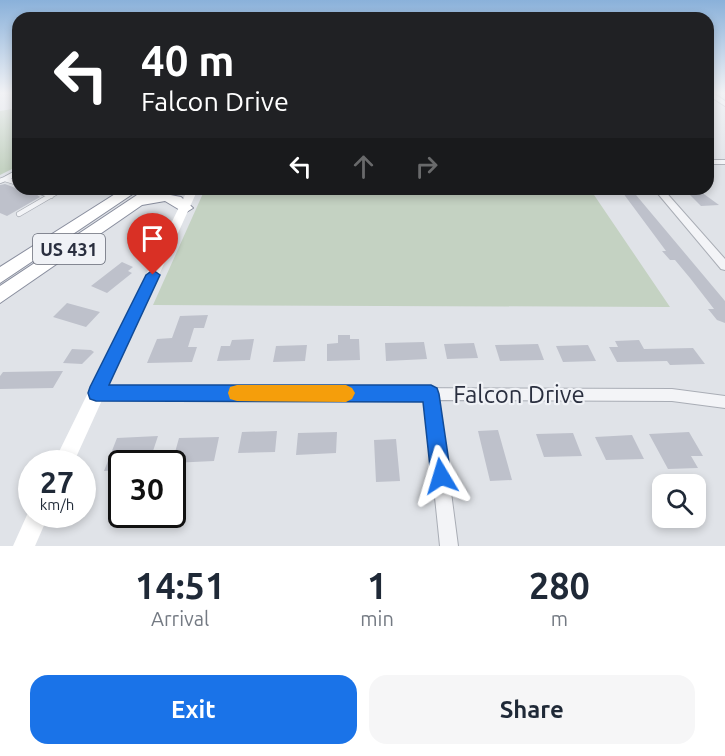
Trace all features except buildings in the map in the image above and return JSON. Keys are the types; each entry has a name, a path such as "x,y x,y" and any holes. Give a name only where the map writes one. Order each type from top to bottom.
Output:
{"highway":[{"path":"135,195 168,196 177,199 185,208"},
{"name":"US 431","path":"0,276 135,195"},
{"name":"US 431","path":"0,297 135,195"}],"street":[{"path":"70,450 190,195"},
{"path":"663,195 725,266"},
{"name":"Falcon Drive","path":"96,393 672,395 725,402"},
{"path":"431,394 449,546"},
{"path":"24,546 32,528"}],"lane":[{"path":"19,214 51,196"}],"green space":[{"path":"0,118 12,118 12,169 0,175"},
{"path":"202,195 594,195 670,307 153,305"}],"slow traffic":[{"path":"237,393 346,393"}],"route":[{"path":"153,275 96,393 431,394 441,476"}]}
